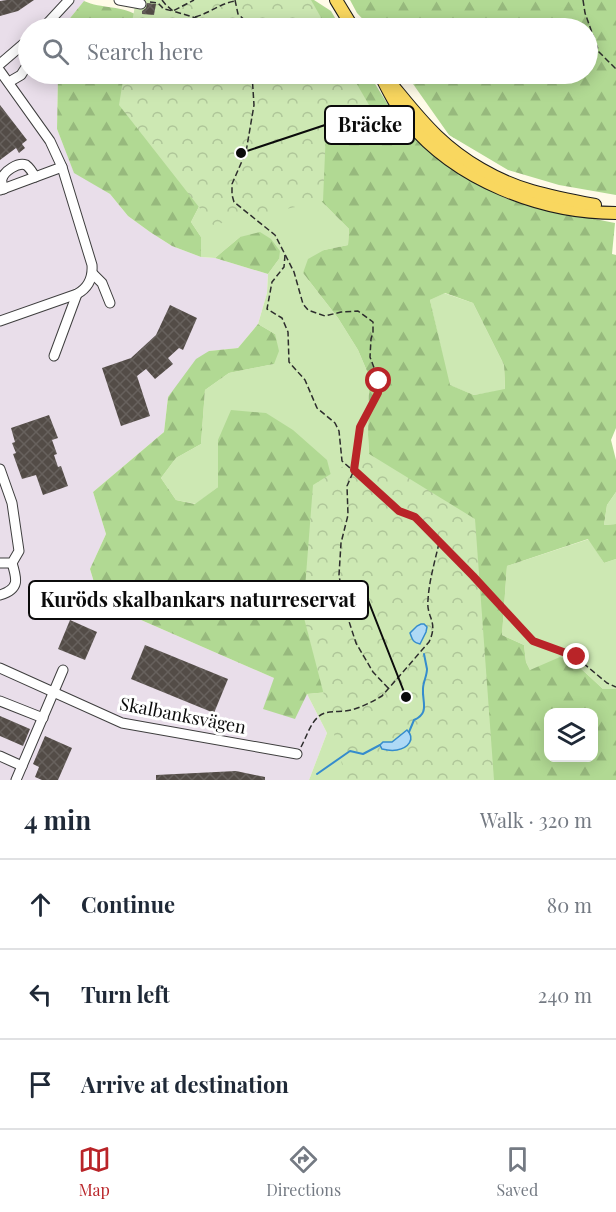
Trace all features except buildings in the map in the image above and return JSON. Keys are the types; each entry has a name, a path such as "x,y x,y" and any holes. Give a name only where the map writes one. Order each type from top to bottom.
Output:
{"main road":[{"path":"336,0 347,18"},
{"path":"390,84 437,137 479,168 532,191 616,213"}],"street":[{"path":"52,18 69,0"},
{"path":"118,0 141,4"},
{"path":"0,64 18,49"},
{"path":"0,71 50,141 62,167 93,274 85,290 0,321"},
{"path":"9,82 18,77"},
{"path":"35,177 26,165 18,165 4,175 2,190 62,167"},
{"path":"93,274 102,283 110,303"},
{"path":"54,356 77,294"},
{"path":"0,470 12,503 20,551 12,563 16,578 15,584 12,590 0,596"},
{"path":"0,563 12,563"},
{"name":"Skalbanksvägen","path":"0,668 122,723 297,754"},
{"path":"16,780 63,670"},
{"path":"0,701 43,718"},
{"path":"0,756 22,766"}],"path":[{"path":"162,0 173,10"},
{"path":"173,10 194,0"},
{"path":"583,0 587,18"},
{"path":"195,17 209,13 225,3 236,1 238,14 242,18"},
{"path":"154,2 164,9 198,18"},
{"path":"598,49 616,69"},
{"path":"253,84 255,105 246,152 232,183 234,202 275,235 294,272 303,304 308,310 325,316 358,311 373,322 370,357 379,381 378,393 360,427 354,470 347,486 348,515 341,543 339,575 344,606 356,643 373,672 389,689"},
{"path":"285,254 284,267 272,282 267,309 282,318 288,332 289,362 305,380 317,408 335,423 339,431 342,461 399,511 415,517 533,641 577,657 606,683 616,687"},
{"path":"297,754 320,715 349,711 373,701 389,689 429,642 434,627 427,602 439,542"}],"shaded area":[{"path":"0,0 85,0 70,18 18,18 18,84 58,84 57,129 74,172 110,194 128,216 172,246 201,257 215,258 268,274 267,293 258,324 238,348 209,351 168,397 164,432 93,492 106,534 90,569 96,589 109,606 307,694 327,733 309,780 0,780"}],"green space":[{"path":"136,0 311,0 321,18 133,18"},
{"path":"278,0 314,0 331,11 335,18 284,18"},
{"path":"350,0 616,0 616,195 559,185 508,170 449,135 413,84 598,84 598,18 362,18"},
{"path":"84,1 133,13 141,18 70,18"},
{"path":"58,84 210,84 206,193 191,222 201,237 201,257 172,246 150,232 128,216 110,194 74,173 57,129"},
{"path":"122,84 357,84 369,105 327,106 323,201 213,225 119,105"},
{"path":"299,84 308,84 323,203 349,229 348,245 324,250 303,273 338,318 358,350 369,376 370,471 454,780 309,780 327,733 307,694 350,690 218,440 218,487 196,504 176,500 161,478 176,458 201,444 205,390 229,373 274,364 275,334 258,324 267,293 268,274 279,259 240,237 215,258 201,257 201,237 191,222 206,193"},
{"path":"307,84 375,84 398,121 432,153 465,176 505,198 534,207 615,223 612,254 616,255 616,428 611,440 616,460 616,492 607,505 604,525 616,524 616,559 604,563 588,539 507,566 502,635 524,645 526,662 530,670 560,657 576,664 603,689 616,689 616,780 454,780 370,471 369,376 358,350 338,318 303,273 308,259 324,250 348,245 349,229 323,203 303,173","holes":["445,293 473,303 504,365 505,389 474,395 450,385 430,300"]},
{"path":"260,232 271,239 280,251 279,259 268,274 215,258 240,237"},
{"path":"444,293 473,303 504,365 505,390 474,395 449,385 430,300"},
{"path":"258,324 275,334 279,351 274,364 229,373 205,390 201,444 176,458 161,478 176,500 195,504 218,487 218,440 231,410 266,413 293,430 327,460 337,499 350,690 307,694 295,719 263,709 274,678 109,606 96,589 90,569 106,534 93,492 164,432 168,397 196,359 209,351 238,348"},
{"path":"366,452 475,519 494,780 346,780 303,614 313,485"},
{"path":"616,492 616,524 604,525 607,505"},
{"path":"589,539 604,563 616,559 616,689 603,689 576,664 530,670 526,662 524,645 502,635 507,566"}],"water":[{"path":"421,624 427,627 420,644 414,642 410,633"},
{"path":"407,730 411,737 410,743 397,750 382,749 380,745 383,742 392,742"}],"waterway":[{"path":"409,732 414,720 424,711 423,686 427,669 424,654"},
{"path":"317,774 350,751 363,754 380,745"}],"place":[{"name":"Bräcke","path":"241,153"},
{"name":"Kuröds skalbankars naturreservat","path":"406,697"}],"route":[{"path":"379,381 378,393 360,427 354,470 399,511 415,517 533,641 577,657"}]}
